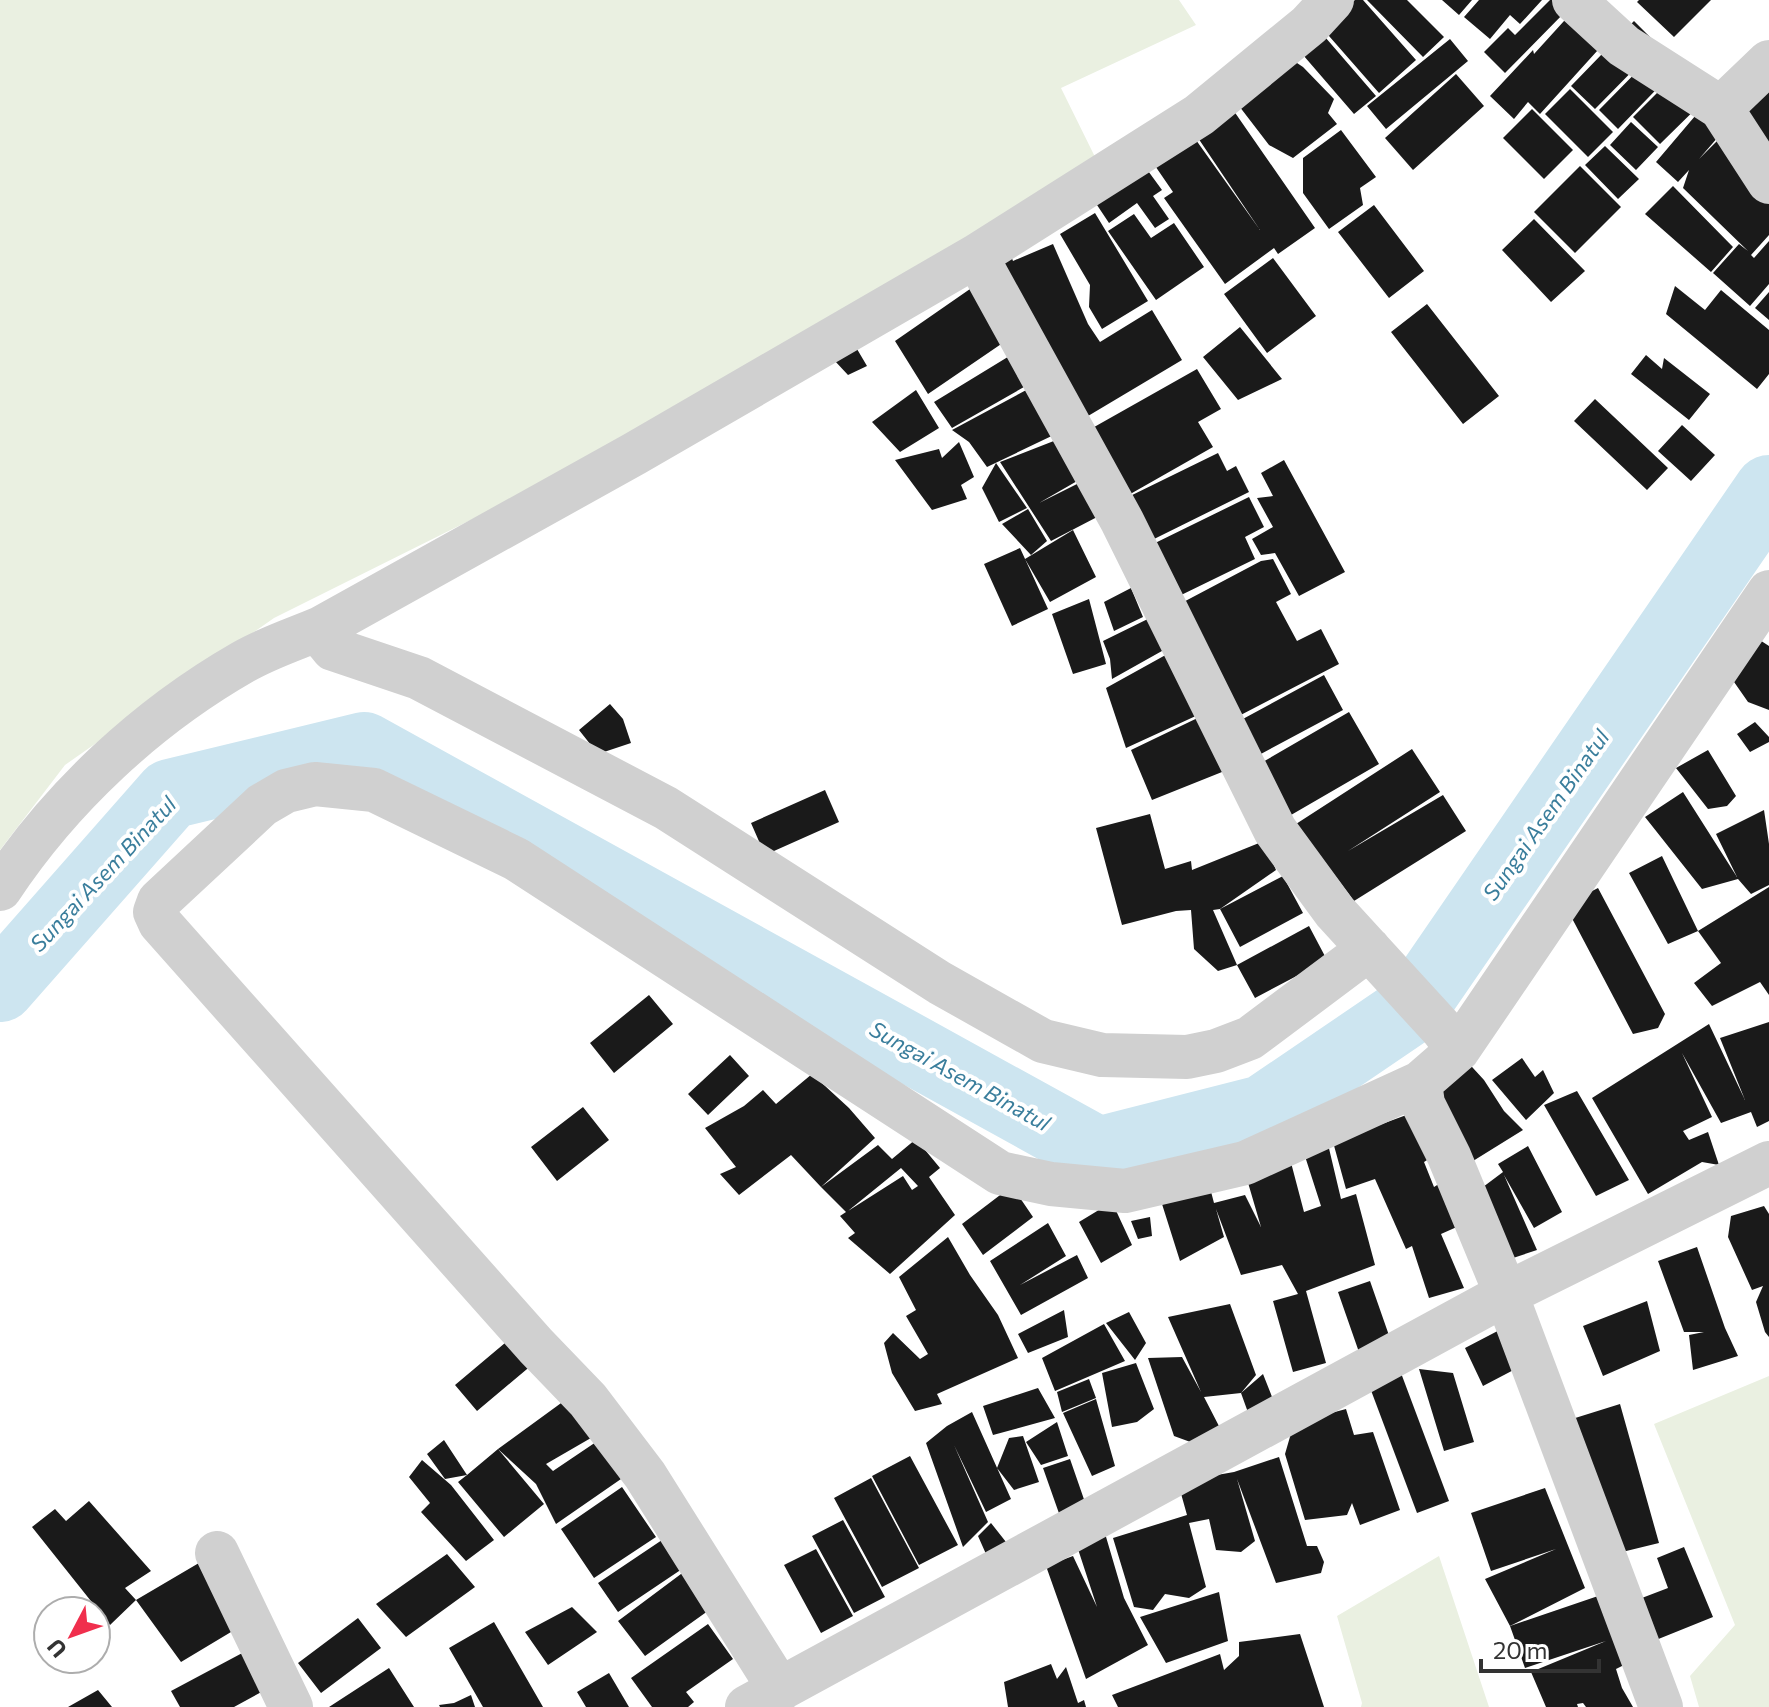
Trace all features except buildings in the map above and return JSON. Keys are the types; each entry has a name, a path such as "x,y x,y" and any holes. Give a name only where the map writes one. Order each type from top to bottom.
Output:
{"street":[{"path":"0,889 59,809 125,748 189,697 245,661 321,628 634,454 976,256 1199,115 1309,25 1332,0"},
{"path":"1574,0 1624,46 1721,108 1769,182"},
{"path":"1721,108 1769,62"},
{"path":"976,256 1122,521 1275,830 1335,912 1450,1040"},
{"path":"1769,592 1420,1083 1245,1163 1125,1191 1051,1184 1000,1173 516,859 374,790 315,784 286,791 262,805 218,843 159,901 155,912 160,923 536,1346 588,1400 645,1475 763,1698 1506,1294 1769,1163"},
{"path":"321,628 333,649 419,678 666,808 940,983 1043,1041 1102,1055 1187,1057 1216,1051 1250,1038 1372,952"},
{"path":"1420,1083 1423,1104 1449,1156 1506,1294 1661,1707"},
{"path":"217,1553 291,1707"}],"green space":[{"path":"0,0 1179,0 1196,25 1061,88 1097,161 569,471 274,618 65,765 0,850"},
{"path":"1769,1376 1769,1707 1699,1707 1690,1676 1735,1625 1654,1424"},
{"path":"1439,1556 1489,1707 1361,1707 1337,1616"}],"waterway":[{"name":"Sungai Asem Binatul","path":"0,987 170,794 364,747 1098,1152 1263,1110 1413,1008 1769,490"}]}
